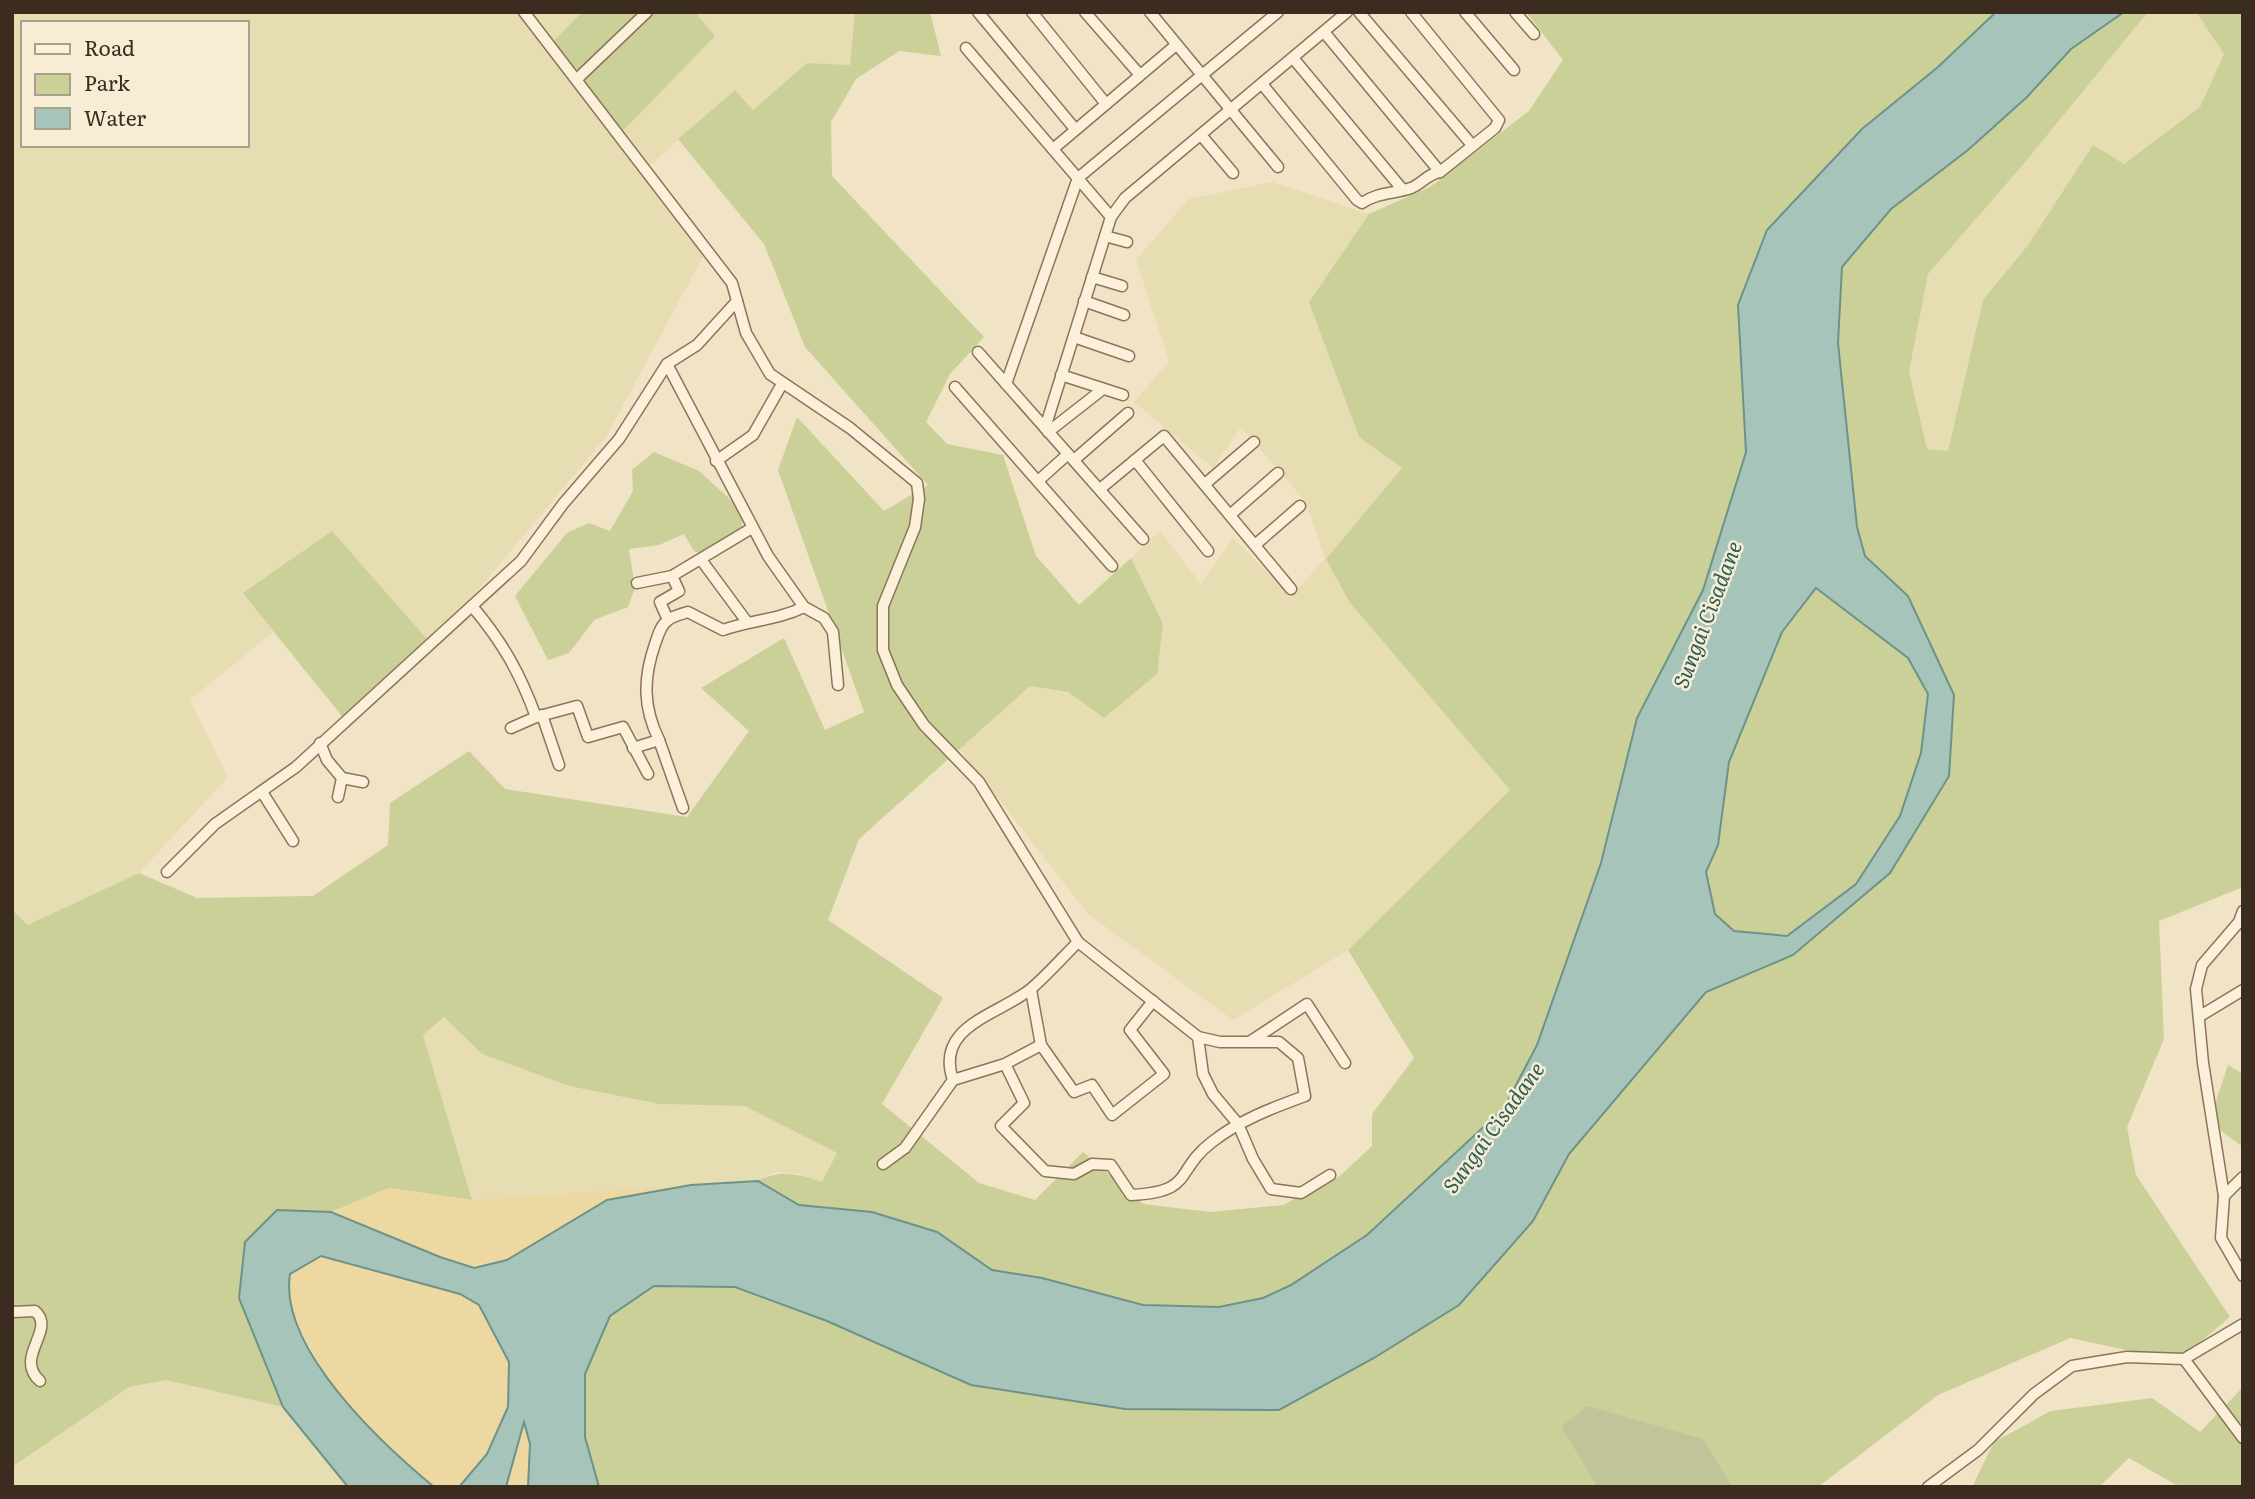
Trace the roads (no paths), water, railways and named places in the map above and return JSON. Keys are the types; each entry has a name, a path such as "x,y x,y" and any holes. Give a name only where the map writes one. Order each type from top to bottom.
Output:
{"street":[{"path":"524,12 732,284 746,333 770,374 850,428 917,483 919,499 915,527 883,606 883,650 889,669 924,725 979,782 1078,942 1198,1037 1220,1042 1279,1042 1293,1051 1298,1058 1305,1096 1238,1124 1209,1143 1178,1185 1153,1194 1131,1195 1111,1165 1091,1164 1074,1174 1045,1171 1001,1126 1024,1103 1005,1064"},
{"path":"577,79 647,12"},
{"path":"978,12 1075,130"},
{"path":"1032,12 1106,104"},
{"path":"1086,12 1140,75"},
{"path":"1150,12 1278,167"},
{"path":"1006,384 1078,178 1278,12"},
{"path":"1047,430 1061,374 1111,217 1125,198 1347,12"},
{"path":"1359,12 1472,145"},
{"path":"1262,84 1357,200 1362,203 1384,193 1413,188 1429,174 1440,172 1495,128 1499,120 1411,12"},
{"path":"1465,12 1514,70"},
{"path":"1515,12 1534,34"},
{"path":"1324,32 1440,172"},
{"path":"1053,149 1176,45"},
{"path":"967,48 1111,217"},
{"path":"1293,58 1402,190"},
{"path":"1201,135 1233,173"},
{"path":"1105,236 1127,242"},
{"path":"1092,277 1122,286"},
{"path":"167,872 215,824 296,767 521,561 563,504 620,439 667,364 697,345 737,301"},
{"path":"1084,301 1124,315"},
{"path":"1074,337 1129,356"},
{"path":"978,352 1143,538"},
{"path":"667,364 751,528 804,607 824,618 833,632 838,685"},
{"path":"1061,374 1123,395"},
{"path":"716,461 753,435 782,384"},
{"path":"955,387 1112,566"},
{"path":"1047,430 1103,389"},
{"path":"1038,481 1128,414"},
{"path":"1100,489 1164,436 1291,589"},
{"path":"1205,485 1254,442"},
{"path":"1135,460 1208,551"},
{"path":"1230,515 1278,473"},
{"path":"1255,545 1300,506"},
{"path":"637,583 672,576 702,561 751,528"},
{"path":"702,561 747,621"},
{"path":"668,620 660,602 679,590 672,576"},
{"path":"472,606 495,634 519,671 559,765"},
{"path":"683,808 650,721 645,692 646,670 661,628 668,620 688,612 723,630 747,621 782,618 804,607"},
{"path":"511,728 539,716 577,706 588,737 623,727 648,774"},
{"path":"633,748 659,740"},
{"path":"320,743 327,760 342,778 363,782"},
{"path":"338,797 342,778"},
{"path":"262,792 293,841"},
{"path":"2243,911 2241,925 2202,965 2196,989 2203,1063 2224,1196 2221,1238 2243,1276"},
{"path":"953,1080 947,1064 953,1045 968,1026 1031,990 1078,942"},
{"path":"1031,990 1041,1045 1074,1092 1093,1085 1112,1115 1164,1074 1130,1030 1153,1001"},
{"path":"2200,1016 2243,990"},
{"path":"1251,1041 1307,1004 1345,1063"},
{"path":"1198,1037 1203,1074 1213,1094 1238,1124 1253,1159 1271,1189 1301,1193 1330,1175"},
{"path":"883,1164 905,1148 953,1080 1005,1064 1041,1045"},
{"path":"2224,1196 2243,1177"},
{"path":"12,1312 36,1311 41,1316 43,1324 30,1362 33,1374 40,1381"},
{"path":"1928,1487 1978,1450 2034,1394 2072,1366 2127,1357 2184,1359 2243,1324"},
{"path":"2184,1359 2243,1438"}],"water":[{"name":"Sungai Cisadane","path":"1996,12 2124,12 2071,49 2027,97 1968,150 1891,209 1842,267 1838,343 1857,527 1865,556 1908,596 1954,695 1949,776 1890,873 1793,955 1706,992 1569,1154 1533,1221 1459,1305 1374,1358 1279,1410 1125,1409 971,1385 827,1321 735,1287 654,1286 610,1316 585,1374 585,1437 599,1487 528,1487 530,1444 524,1422 506,1487 459,1487 487,1454 508,1407 509,1362 479,1305 460,1294 321,1256 290,1274 291,1303 300,1332 317,1363 362,1420 434,1487 348,1487 283,1407 239,1298 245,1242 277,1210 331,1212 440,1257 474,1268 507,1260 607,1200 691,1185 758,1181 799,1205 872,1212 937,1232 992,1270 1042,1278 1143,1305 1219,1307 1263,1298 1291,1285 1367,1235 1504,1108 1537,1045 1601,863 1637,718 1703,590 1746,452 1738,305 1767,230 1862,129 1938,67","holes":["1816,588 1908,658 1928,694 1921,753 1900,816 1856,884 1787,936 1734,931 1715,914 1706,872 1718,845 1729,762 1782,632"]}]}
